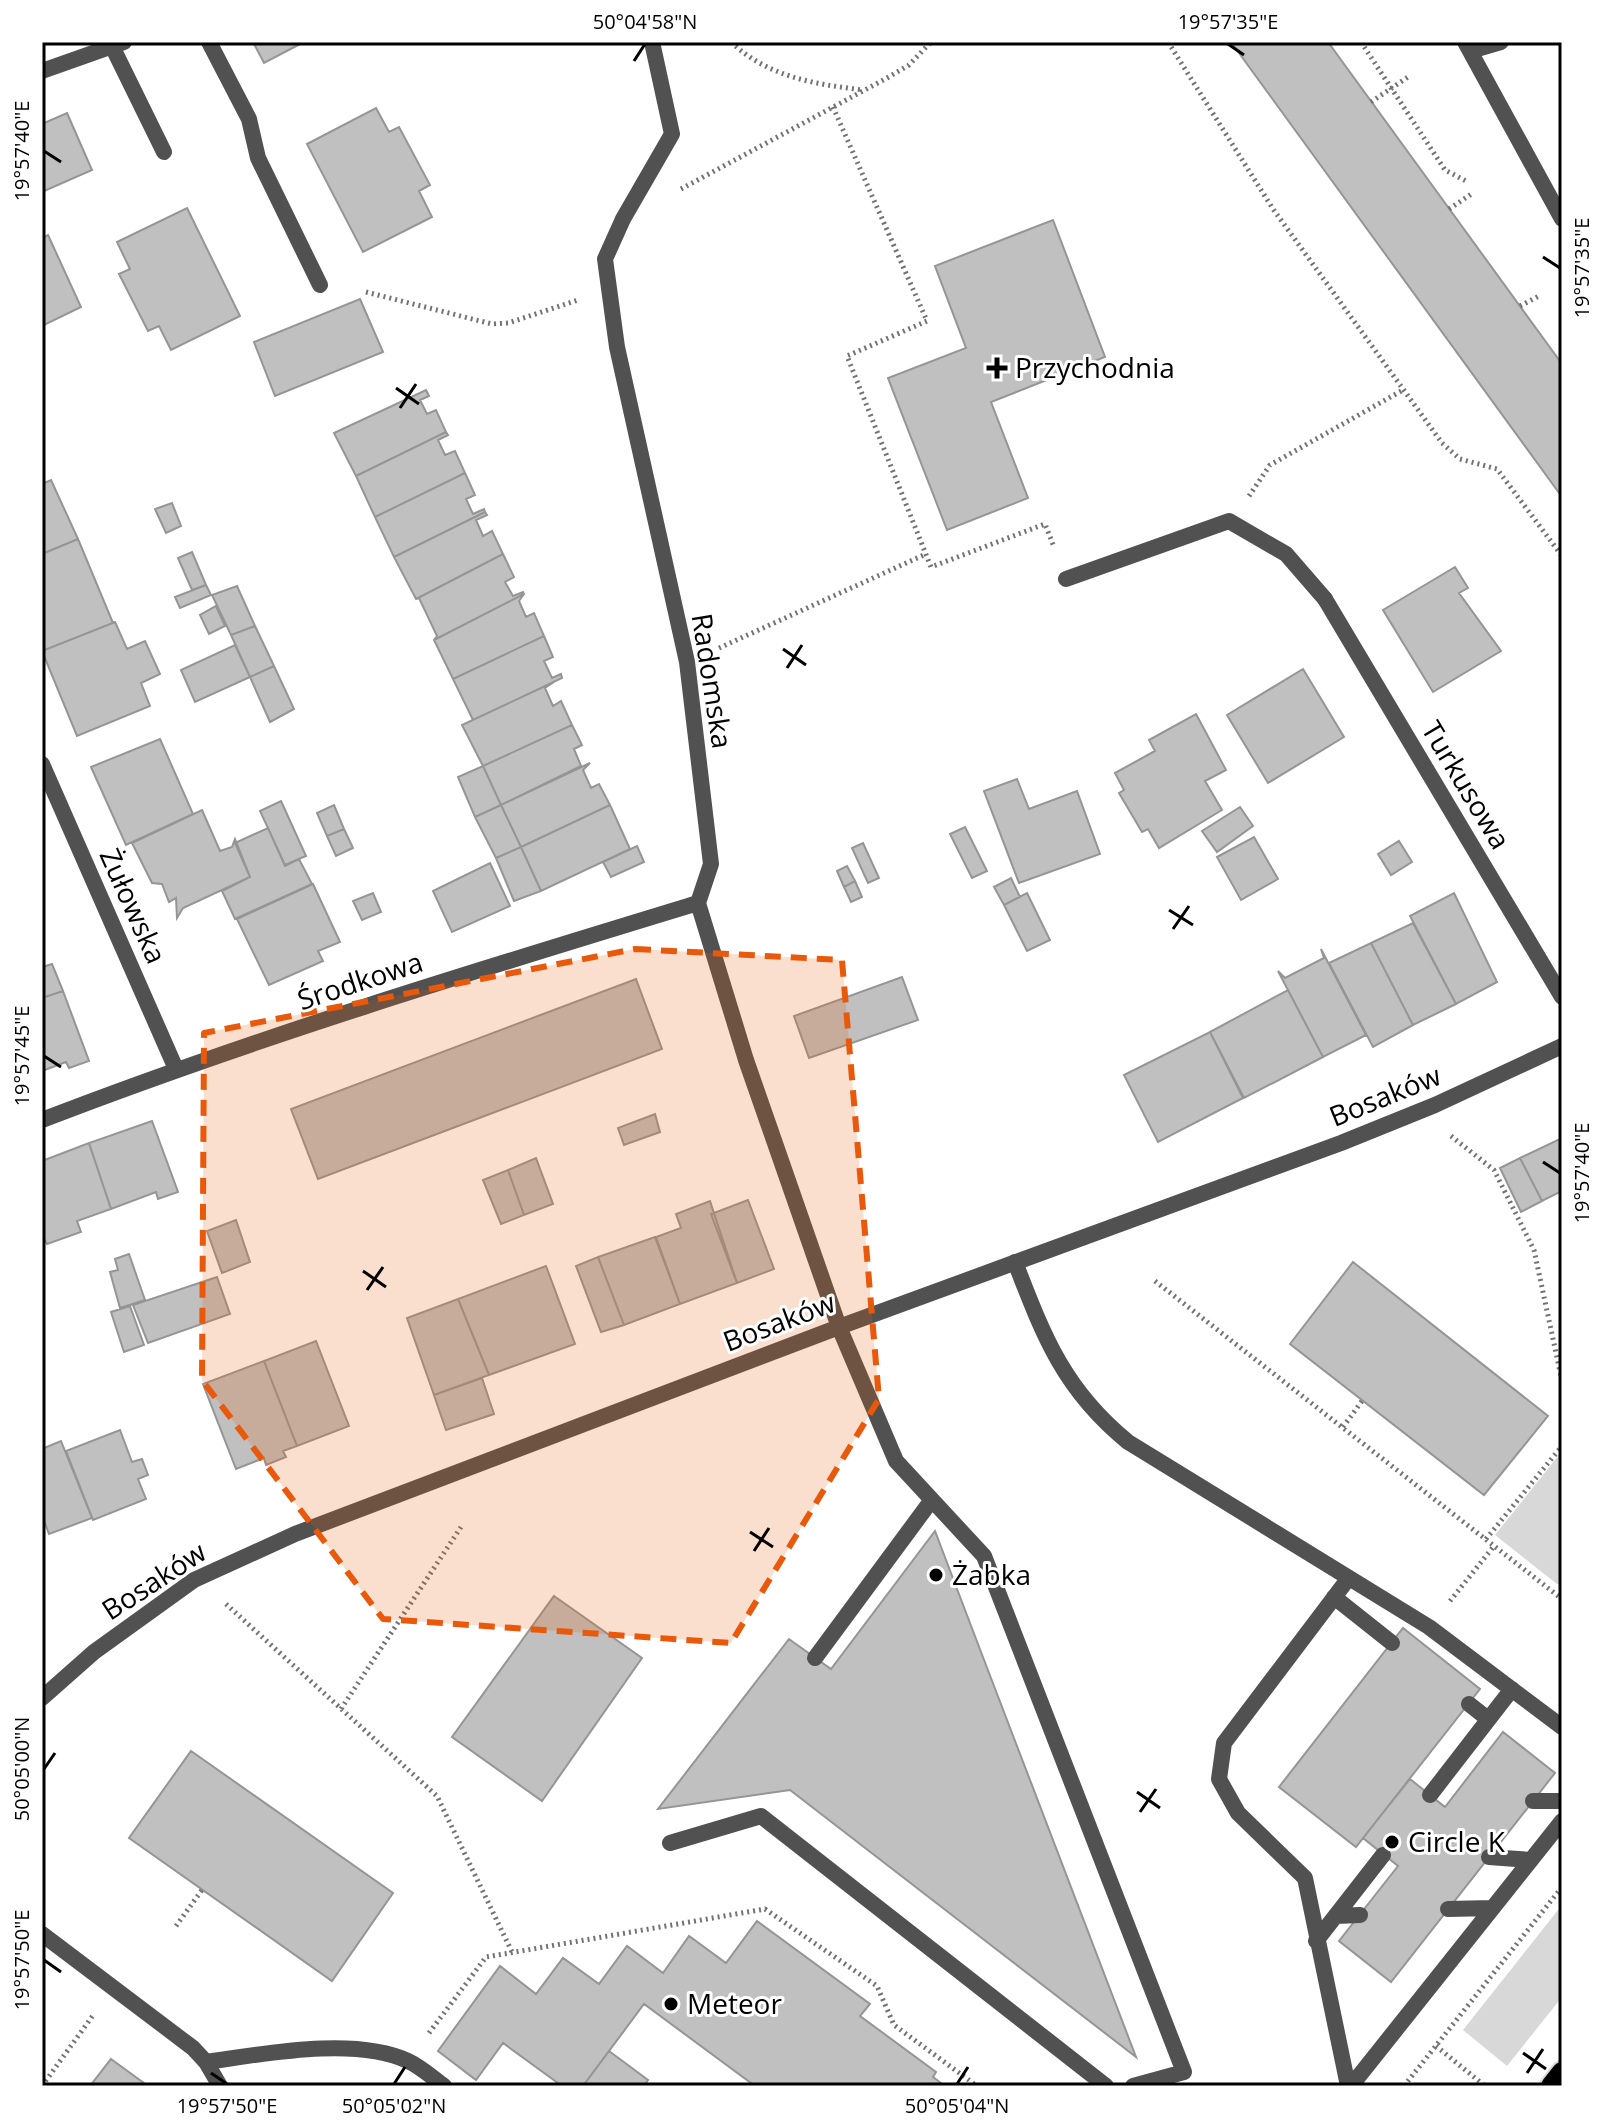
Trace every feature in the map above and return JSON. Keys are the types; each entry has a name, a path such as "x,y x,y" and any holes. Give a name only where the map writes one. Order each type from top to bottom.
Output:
{"main road":[{"path":"1551,2086 1562,2072"}],"street":[{"path":"209,42 249,119 258,158 320,285"},
{"path":"605,259 623,219 672,134 652,42"},
{"path":"1501,42 1467,47 1562,219"},
{"path":"42,71 115,43 164,152"},
{"name":"Radomska","path":"605,259 617,347 687,662 711,864 698,903"},
{"path":"1066,579 1232,522"},
{"name":"Turkusowa","path":"1232,522 1286,554 1325,599 1562,997"},
{"name":"Żułowska","path":"42,764 176,1069"},
{"path":"698,903 746,1060 839,1327 896,1461 984,1556 1184,2072 1133,2086"},
{"name":"Środkowa","path":"42,1120 176,1069 443,981 698,903"},
{"name":"Bosaków","path":"42,1698 94,1652 194,1580 295,1534 839,1327 1341,1143 1435,1105 1562,1046"},
{"path":"1015,1262 1058,1366 1073,1388 1107,1424 1348,1579 1429,1627 1562,1727"},
{"path":"815,1658 931,1501"},
{"path":"1348,1579 1224,1743 1219,1779 1238,1813 1305,1878 1316,1941 1350,2086"},
{"path":"1334,1597 1392,1643"},
{"path":"1430,1795 1512,1689"},
{"path":"1469,1704 1488,1719"},
{"path":"1533,1801 1562,1801"},
{"path":"670,1843 761,1816 1106,2086"},
{"path":"1350,2086 1562,1821"},
{"path":"1316,1941 1383,1855"},
{"path":"1489,1857 1531,1860"},
{"path":"1448,1909 1492,1908"},
{"path":"1336,1916 1360,1915"},
{"path":"42,1934 206,2062 220,2086"},
{"path":"206,2062 316,2050 378,2052 409,2061 444,2086"}],"path":[{"path":"731,42 758,63 786,76 816,85 864,90"},
{"path":"679,189 909,65 931,42"},
{"path":"1168,42 1273,209 1450,452 1460,459 1497,469 1562,556"},
{"path":"1361,42 1394,87 1445,170 1466,181"},
{"path":"1371,102 1408,77"},
{"path":"833,107 927,321 847,356 931,567 1045,524 1066,579"},
{"path":"1449,209 1473,193"},
{"path":"366,292 492,324 508,323 579,300 605,259"},
{"path":"1520,306 1539,296"},
{"path":"1232,522 1270,465 1403,390"},
{"path":"687,662 926,554"},
{"path":"1451,1137 1494,1170 1534,1250 1562,1381"},
{"path":"1155,1281 1562,1599"},
{"path":"1343,1427 1362,1401"},
{"path":"1486,1539 1562,1446"},
{"path":"341,1709 463,1524"},
{"path":"1429,1627 1494,1546"},
{"path":"1551,1590 1562,1589"},
{"path":"224,1602 437,1796 512,1952"},
{"path":"1404,2086 1562,1887"},
{"path":"176,1926 202,1890"},
{"path":"409,2061 486,1957 765,1909 877,1986 894,2025 977,2086"},
{"path":"42,2086 113,1987"},
{"path":"1436,2046 1485,2086"}],"highlighted area":[{"path":"635,949 842,960 879,1399 731,1643 383,1619 202,1380 204,1033"}],"shaded area":[{"path":"1562,1451 1562,1584 1557,1584 1495,1535"},
{"path":"1562,1905 1562,1997 1507,2066 1463,2030"}],"building":[{"path":"253,42 304,42 264,63"},
{"path":"1231,42 1328,42 1562,364 1562,497"},
{"path":"376,108 389,132 399,127 430,185 419,191 432,217 363,252 307,144"},
{"path":"67,113 92,170 42,192 42,124"},
{"path":"187,208 240,316 171,350 159,326 148,331 119,274 130,269 117,242"},
{"name":"Przychodnia","path":"1053,220 1105,357 991,402 1028,498 947,530 888,378 966,348 935,266"},
{"path":"48,235 81,307 42,326 42,238"},
{"path":"360,299 383,352 275,396 254,342"},
{"path":"426,390 429,396 420,400 427,414 436,410 446,432 356,476 334,433"},
{"path":"446,432 448,435 438,440 445,455 455,451 465,473 375,517 356,476"},
{"path":"465,473 475,495 466,499 473,514 484,509 485,512 394,557 375,517"},
{"path":"51,480 78,539 42,554 42,484"},
{"path":"172,503 181,526 166,533 155,509"},
{"path":"485,512 487,515 476,520 483,536 492,531 503,554 416,599 394,557"},
{"path":"78,539 113,623 42,651 42,554"},
{"path":"192,552 206,585 192,590 178,558"},
{"path":"503,554 514,577 505,582 513,596 524,594 434,640 437,636 419,598 416,599"},
{"path":"1455,567 1468,588 1459,593 1501,651 1433,692 1383,610"},
{"path":"206,585 211,595 180,608 175,597"},
{"path":"237,586 255,626 231,635 212,595"},
{"path":"524,594 519,601 526,617 534,613 544,636 453,679 434,640"},
{"path":"216,606 225,626 209,634 200,615"},
{"path":"115,622 127,649 145,641 160,674 141,683 150,706 77,736 42,651"},
{"path":"255,626 274,666 250,677 231,635"},
{"path":"544,636 553,657 544,661 552,678 561,674 562,678 473,720 453,679"},
{"path":"235,645 250,677 195,702 181,670"},
{"path":"274,666 294,709 270,722 250,677"},
{"path":"1303,669 1344,737 1268,783 1227,715"},
{"path":"554,682 545,688 553,706 561,701 572,725 483,766 462,725"},
{"path":"1196,714 1226,770 1205,781 1222,810 1159,848 1148,829 1142,832 1119,793 1124,790 1115,773 1155,751 1149,740"},
{"path":"572,725 582,745 574,749 581,766 501,805 483,766"},
{"path":"160,739 193,814 126,845 91,767"},
{"path":"590,763 583,770 591,788 599,784 610,805 521,847 501,805"},
{"path":"483,766 501,805 475,817 458,777"},
{"path":"1017,779 1029,809 1077,791 1100,854 1019,883 984,791"},
{"path":"281,801 306,856 285,865 260,811"},
{"path":"334,805 344,829 327,836 317,813"},
{"path":"501,805 521,847 496,858 475,817"},
{"path":"610,805 630,849 541,891 521,847"},
{"path":"1240,807 1253,826 1217,852 1202,831"},
{"path":"202,810 220,851 232,847 235,839 250,877 183,908 177,918 176,898 169,902 162,884 152,883 132,843"},
{"path":"965,827 987,871 972,878 950,834"},
{"path":"268,828 285,866 299,859 312,884 235,919 222,891 250,877 235,843"},
{"path":"344,829 353,848 336,856 327,836"},
{"path":"1254,837 1278,879 1241,900 1217,857"},
{"path":"1399,841 1412,862 1391,875 1378,854"},
{"path":"863,843 879,878 868,883 852,848"},
{"path":"637,846 644,862 611,877 603,862"},
{"path":"521,847 541,891 514,901 496,858"},
{"path":"490,863 510,906 452,932 433,891"},
{"path":"847,866 855,881 844,887 837,871"},
{"path":"1011,878 1020,897 1004,905 994,887"},
{"path":"855,881 862,897 851,902 844,887"},
{"path":"313,884 340,942 318,951 323,961 269,985 237,919"},
{"path":"373,893 381,912 362,920 353,901"},
{"path":"1027,893 1050,940 1027,951 1004,905"},
{"path":"1454,893 1497,982 1456,1004 1410,916"},
{"path":"1413,923 1456,1004 1413,1025 1371,943"},
{"path":"1371,943 1413,1025 1373,1047 1329,963"},
{"path":"1321,949 1366,1035 1323,1057 1278,971 1285,978 1324,958"},
{"path":"52,964 63,991 42,998 42,967"},
{"path":"902,977 918,1020 809,1058 794,1016"},
{"path":"636,979 662,1049 318,1179 291,1109"},
{"path":"1288,990 1323,1057 1244,1098 1210,1032"},
{"path":"63,991 89,1061 69,1068 66,1062 42,1071 42,998"},
{"path":"1210,1032 1243,1098 1158,1142 1124,1075"},
{"path":"655,1114 660,1132 624,1145 618,1128"},
{"path":"152,1121 178,1192 158,1199 156,1192 111,1209 89,1143"},
{"path":"1562,1138 1562,1191 1542,1201 1520,1158"},
{"path":"89,1143 111,1209 77,1221 81,1232 47,1244 42,1235 42,1161"},
{"path":"536,1158 553,1204 524,1215 508,1170"},
{"path":"1520,1158 1542,1201 1521,1212 1500,1168"},
{"path":"508,1170 524,1215 501,1224 483,1180"},
{"path":"748,1200 774,1269 737,1283 711,1214"},
{"path":"710,1201 737,1283 680,1304 656,1237 681,1228 676,1214"},
{"path":"236,1220 250,1262 222,1273 207,1231"},
{"path":"655,1237 680,1304 624,1325 598,1257"},
{"path":"129,1254 145,1300 120,1308 110,1272 118,1270 115,1259"},
{"path":"598,1257 624,1325 601,1332 576,1266"},
{"path":"1353,1262 1548,1416 1484,1495 1290,1344"},
{"path":"546,1266 575,1344 489,1375 458,1299"},
{"path":"217,1277 230,1314 148,1343 133,1305"},
{"path":"458,1299 489,1375 434,1395 407,1318"},
{"path":"130,1306 144,1345 124,1352 111,1312"},
{"path":"316,1341 349,1426 297,1446 264,1361"},
{"path":"264,1361 297,1446 283,1451 286,1457 266,1465 264,1458 236,1469 203,1384"},
{"path":"482,1378 494,1414 446,1430 434,1395"},
{"path":"120,1430 132,1462 142,1459 148,1475 138,1479 146,1499 93,1520 66,1451"},
{"path":"61,1441 92,1518 49,1534 42,1515 42,1449"},
{"path":"935,1531 1136,2057 790,1790 658,1809 789,1639 831,1669"},
{"path":"554,1596 642,1658 542,1801 452,1737"},
{"path":"1403,1628 1480,1689 1356,1847 1279,1787"},
{"path":"1503,1732 1555,1773 1391,1982 1339,1941 1398,1866 1363,1838 1410,1779 1445,1807"},
{"path":"191,1751 393,1893 332,1981 129,1838"},
{"name":"Meteor","path":"757,1921 870,2004 860,2016 936,2072 933,2077 945,2086 755,2086 644,2004 583,2086 562,2086 503,2043 476,2080 438,2051 500,1966 536,1994 563,1958 599,1984 627,1946 663,1973 689,1936 726,1963"},
{"path":"609,2051 648,2080 644,2086 583,2086"},
{"path":"111,2059 148,2086 90,2086"}],"place":[{"name":"Przychodnia","path":"997,368"},
{"name":"Żabka","path":"936,1575"},
{"name":"Circle K","path":"1392,1842"},
{"name":"Meteor","path":"671,2004"}]}
